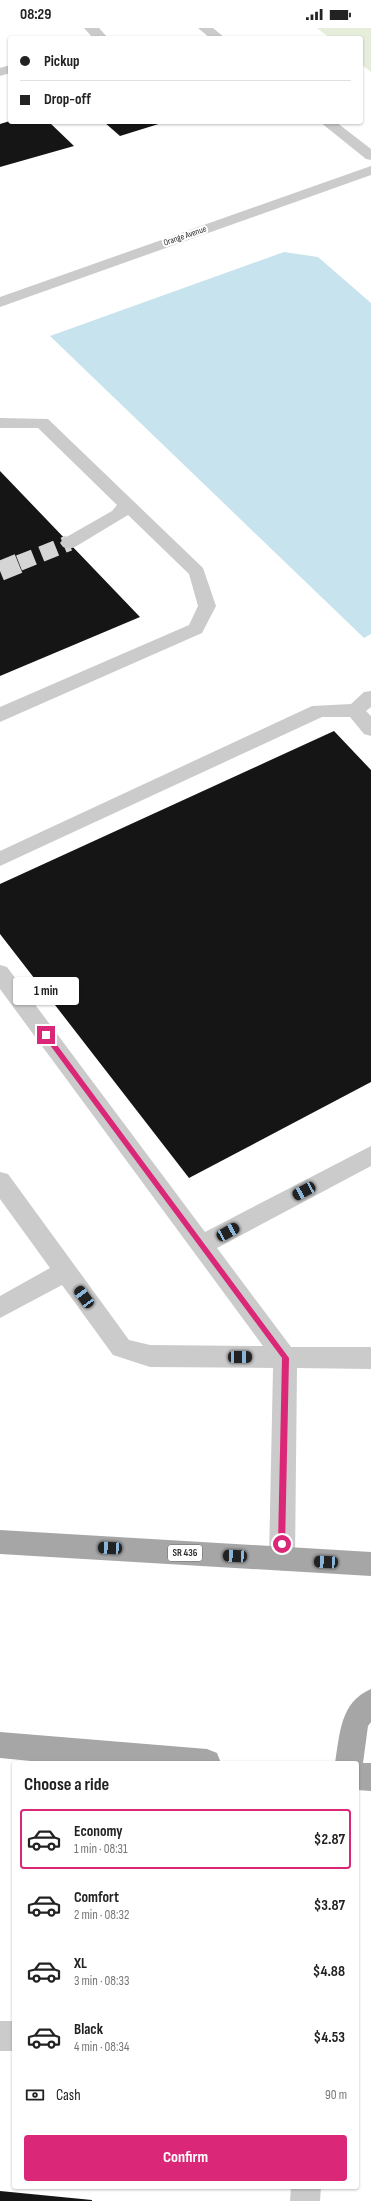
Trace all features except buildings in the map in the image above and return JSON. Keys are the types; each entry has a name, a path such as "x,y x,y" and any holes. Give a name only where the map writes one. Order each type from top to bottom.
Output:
{"main road":[{"name":"SR 436","path":"0,1542 371,1564"},
{"path":"349,1761 354,1720 371,1702"},
{"path":"0,1745 184,1761"},
{"path":"359,1776 371,1777"}],"street":[{"path":"92,28 99,36"},
{"path":"205,28 215,36"},
{"path":"330,124 371,156"},
{"name":"Orange Avenue","path":"0,302 371,170"},
{"path":"0,424 42,423 197,572 207,606 196,629 0,715"},
{"path":"69,543 118,515 127,505"},
{"path":"0,859 319,711 355,710 371,697"},
{"path":"355,710 371,728"},
{"path":"0,973 285,1358 282,1559"},
{"path":"202,1245 371,1155"},
{"path":"0,1182 121,1348 150,1356 371,1358"},
{"path":"0,1308 65,1271"},
{"path":"0,2036 12,2036"},
{"path":"305,2201 306,2189"}],"green space":[{"path":"317,28 371,28 371,72 363,66 363,36 327,36"}],"water":[{"path":"284,252 318,257 371,303 371,634 364,638 50,336"}],"tunnel":[{"path":"19,563 69,543"},
{"path":"0,571 22,562"}],"route":[{"path":"46,1035 285,1358 282,1544"}]}
